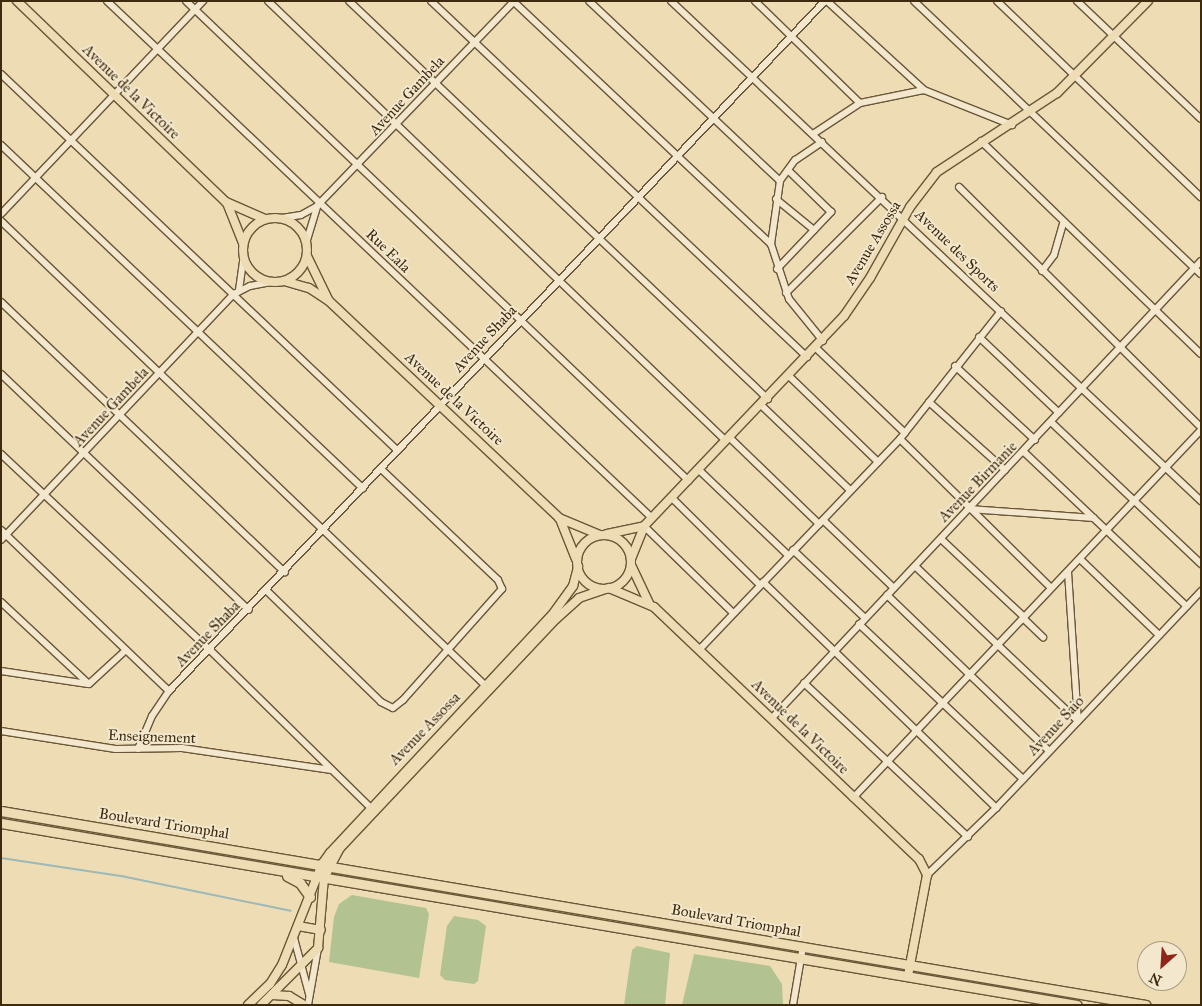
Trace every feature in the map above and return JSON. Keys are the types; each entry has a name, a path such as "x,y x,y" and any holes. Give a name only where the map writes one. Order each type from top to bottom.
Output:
{"highway":[{"name":"Boulevard Triomphal","path":"1,811 1146,1005"},
{"name":"Boulevard Triomphal","path":"1,823 1077,1005"},
{"path":"272,870 300,883 310,897"}],"main road":[{"name":"Avenue de la Victoire","path":"17,1 226,202"},
{"name":"Avenue Assossa","path":"644,526 822,341 870,278 904,218 937,172 981,141 1032,112 1076,76 1148,1"},
{"path":"226,202 265,219 282,218 297,226 307,240 307,256 329,301"},
{"path":"226,202 237,223 244,256 253,273 271,282 284,281 309,288 329,301"},
{"path":"243,245 250,229 265,219"},
{"path":"284,281 297,274 307,256"},
{"name":"Avenue de la Victoire","path":"329,301 441,404 559,518"},
{"path":"559,518 602,535 618,539 629,551 631,562 649,603"},
{"path":"559,518 585,581 649,603"},
{"path":"554,617 573,586 581,548 602,535 644,526"},
{"path":"554,617 579,598 622,582 644,526"},
{"name":"Avenue de la Victoire","path":"649,603 700,648 853,798 912,852 927,875"},
{"name":"Avenue Assossa","path":"248,1005 275,976 294,938 325,865 372,809 554,617"},
{"path":"908,976 927,875"},
{"path":"261,1005 318,948 321,930 320,878"},
{"path":"298,926 321,930"},
{"path":"272,995 289,996 306,1005"}],"street":[{"name":"Rue Eala","path":"107,1 319,205 652,518"},
{"path":"186,1 519,322 689,481"},
{"path":"1,214 70,139 158,50 203,1"},
{"path":"268,1 728,439 894,588"},
{"path":"349,1 598,240 768,399"},
{"path":"431,1 807,357"},
{"path":"514,1 771,244"},
{"name":"Avenue Gambela","path":"319,205 514,1"},
{"path":"590,1 780,181"},
{"name":"Avenue des Sports","path":"671,1 882,197 1163,468 1201,501"},
{"path":"755,1 860,103"},
{"path":"826,1 924,90 1012,125"},
{"name":"Avenue Shaba","path":"138,749 152,716 169,691 286,572 441,404 826,1"},
{"path":"914,1 1201,274"},
{"path":"997,1 1201,197"},
{"path":"1077,1 1201,119"},
{"path":"1,74 236,292 398,451"},
{"path":"813,134 860,103 924,90"},
{"path":"981,141 1201,354"},
{"path":"822,142 807,150 780,181 771,244 777,269 786,293 799,314 822,341"},
{"path":"1,145 363,489"},
{"path":"777,269 831,212 788,170"},
{"path":"853,798 1201,429 959,187"},
{"path":"786,293 882,197"},
{"path":"776,199 814,230"},
{"path":"282,218 301,215 319,205"},
{"path":"307,240 319,205"},
{"path":"1,221 488,688"},
{"path":"1042,271 1054,256 1064,221"},
{"path":"236,292 244,256"},
{"name":"Avenue Birmanie","path":"772,718 832,652 1024,452 1201,261"},
{"path":"236,292 271,282"},
{"name":"Avenue Gambela","path":"1,540 4,532 45,496 236,292"},
{"path":"1,302 286,572"},
{"path":"700,648 900,438 955,366 1001,311"},
{"path":"979,337 1059,413"},
{"path":"816,348 905,432"},
{"path":"955,366 1035,440"},
{"path":"1,374 249,610"},
{"path":"789,376 878,462"},
{"path":"929,402 1005,470"},
{"path":"761,406 850,490"},
{"path":"1051,422 1201,564"},
{"path":"900,438 969,509 1052,588"},
{"path":"1024,452 1186,606"},
{"path":"1,454 210,650 372,809"},
{"path":"267,591 381,702 392,708 449,650 502,589 498,580 381,469"},
{"path":"699,470 865,618"},
{"path":"672,498 996,808"},
{"path":"969,509 1094,518"},
{"path":"644,526 733,613"},
{"path":"4,532 169,691"},
{"path":"941,539 1043,636"},
{"path":"1080,559 1159,635"},
{"path":"915,566 1078,721"},
{"path":"1068,572 1078,721"},
{"name":"Avenue Saio","path":"927,875 996,808 1201,591"},
{"path":"887,595 1050,751"},
{"path":"1,602 89,684"},
{"path":"859,624 1023,779"},
{"path":"89,684 126,650"},
{"path":"1,671 89,684"},
{"path":"804,683 968,837"},
{"name":"Enseignement","path":"1,731 110,748 182,748 332,770"},
{"path":"294,938 309,994"},
{"path":"793,1005 803,946"},
{"path":"306,1005 318,948"}],"green space":[{"path":"352,895 426,908 429,914 419,978 329,962 334,917 339,904"},
{"path":"454,916 478,920 486,926 478,981 474,984 445,980 440,975 447,926"},
{"path":"637,946 670,953 665,1005 624,1005 632,950"},
{"path":"694,954 770,966 782,984 783,1005 682,1005"}],"waterway":[{"path":"1,858 126,877 291,911"}]}
